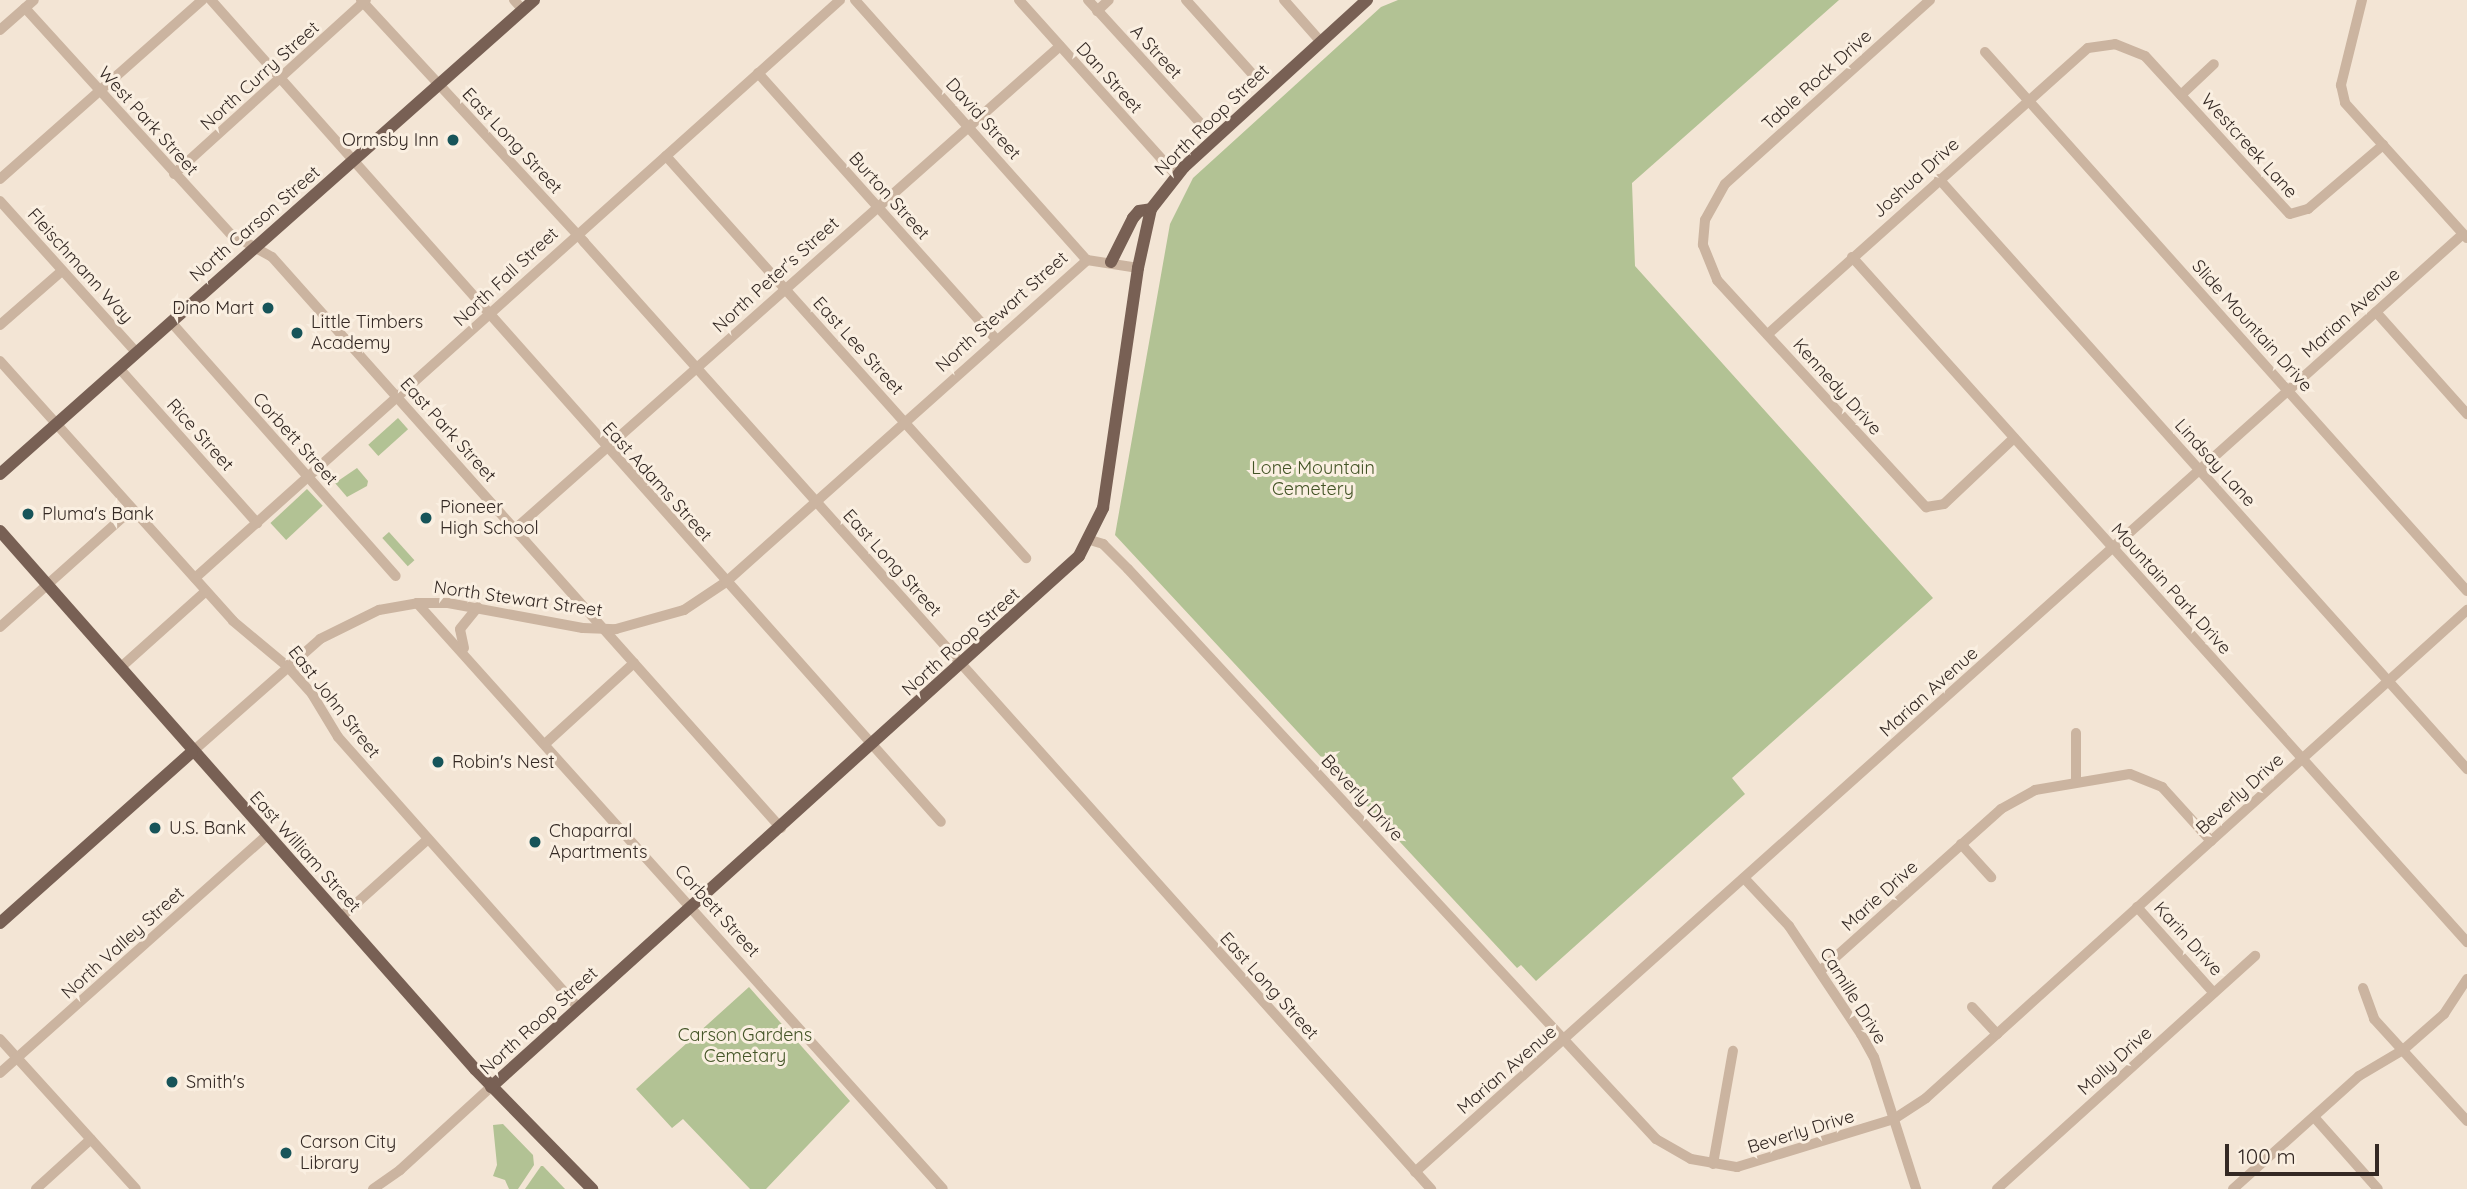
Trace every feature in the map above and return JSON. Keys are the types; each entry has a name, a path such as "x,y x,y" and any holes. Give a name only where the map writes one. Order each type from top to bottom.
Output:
{"main road":[{"name":"North Carson Street","path":"0,474 439,85 518,5 534,0"},
{"name":"North Roop Street","path":"491,1087 1052,585 1090,540 1103,508 1138,268 1151,209 1177,176 1367,0"},
{"path":"1111,262 1133,218 1139,211 1151,209"},
{"name":"East William Street","path":"0,531 266,836 491,1087 592,1189"},
{"name":"North Stewart Street","path":"0,923 192,752"}],"street":[{"path":"0,30 34,0"},
{"path":"0,179 202,0"},
{"name":"East Adams Street","path":"211,0 605,448 941,822"},
{"name":"North Fall Street","path":"195,578 840,0"},
{"name":"David Street","path":"855,0 1087,260"},
{"name":"Dan Street","path":"1019,0 1177,176"},
{"name":"A Street","path":"1088,0 1202,125"},
{"path":"1097,11 1109,0"},
{"path":"1186,0 1257,79"},
{"path":"1284,0 1321,42"},
{"name":"Table Rock Drive","path":"1725,184 1930,0"},
{"path":"2362,0 2341,85 2345,103 2465,236"},
{"name":"North Curry Street","path":"174,174 282,79 363,1"},
{"name":"East Long Street","path":"363,1 577,234 1431,1189"},
{"name":"West Park Street","path":"25,8 231,234 255,247"},
{"name":"Westcreek Lane","path":"2088,48 2115,44 2138,52 2290,214 2308,209 2383,145"},
{"name":"North Peter's Street","path":"515,529 1060,46"},
{"name":"Joshua Drive","path":"1768,334 2088,48"},
{"name":"Slide Mountain Drive","path":"1985,52 2467,592"},
{"path":"2180,94 2214,64"},
{"name":"Burton Street","path":"758,73 997,340"},
{"name":"East Lee Street","path":"666,156 1026,558"},
{"name":"Lindsay Lane","path":"1939,179 2467,769"},
{"name":"Kennedy Drive","path":"1725,184 1705,220 1705,257 1717,280 1926,507 1944,504 2014,438"},
{"name":"Fleischmann Way","path":"0,201 136,352"},
{"name":"Marian Avenue","path":"1415,1172 2288,390 2465,236"},
{"name":"East Park Street","path":"255,247 273,258 781,828"},
{"name":"Mountain Park Drive","path":"1852,257 2467,942"},
{"name":"North Stewart Street","path":"192,752 287,666 356,617 417,603 478,607 603,629 668,616 726,582 1087,260 1138,268"},
{"path":"0,325 62,271"},
{"path":"2376,312 2467,414"},
{"name":"Corbett Street","path":"171,322 396,576"},
{"name":"East John Street","path":"0,360 233,621 287,666 312,694 338,737 579,1008"},
{"name":"Rice Street","path":"119,368 257,523"},
{"path":"0,627 132,509"},
{"name":"Beverly Drive","path":"1090,540 1103,544 1128,569 1656,1139 1691,1159 1713,1164 1754,1164 1894,1119 1926,1098 2467,610"},
{"path":"120,668 206,591"},
{"name":"Corbett Street","path":"417,603 467,654 943,1189"},
{"path":"467,654 460,629 478,607"},
{"path":"546,743 634,663"},
{"path":"2076,733 2076,780"},
{"name":"Marie Drive","path":"1820,971 2014,800 2076,780 2130,774 2162,787 2211,841"},
{"name":"North Valley Street","path":"0,1073 266,836"},
{"path":"340,918 428,839"},
{"path":"1961,844 1991,877"},
{"name":"Camille Drive","path":"1744,878 1789,926 1874,1057 1916,1189"},
{"name":"Karin Drive","path":"2137,907 2214,993"},
{"name":"Molly Drive","path":"1997,1189 2255,956"},
{"path":"2233,1189 2359,1076 2403,1050 2444,1014 2467,979"},
{"path":"2364,988 2367,1009 2467,1121"},
{"path":"1972,1007 1997,1034"},
{"path":"0,1039 135,1189"},
{"path":"1713,1164 1733,1051"},
{"name":"North Roop Street","path":"373,1189 413,1159 491,1087"},
{"path":"2314,1117 2378,1189"},
{"path":"36,1189 91,1139"}],"green space":[{"name":"Lone Mountain Cemetery","path":"1398,0 1839,0 1632,183 1635,266 1933,598 1732,778 1745,794 1536,981 1521,965 1517,968 1115,535 1170,224 1193,178 1381,7"},
{"path":"398,418 408,429 378,456 368,445"},
{"path":"357,468 368,481 367,486 347,497 335,483"},
{"path":"307,489 323,506 286,540 270,523"},
{"path":"389,532 414,560 408,566 382,538"},
{"name":"Carson Gardens Cemetary","path":"749,987 850,1101 766,1189 750,1189 683,1119 672,1128 636,1089"},
{"path":"503,1124 533,1155 534,1165 518,1189 509,1189 505,1180 493,1176 497,1165 493,1125"},
{"path":"543,1166 565,1189 525,1189"}],"place":[{"name":"Ormsby Inn","path":"453,140"},
{"name":"Dino Mart","path":"268,308"},
{"name":"Little Timbers Academy","path":"297,333"},
{"name":"Pluma's Bank","path":"28,514"},
{"name":"Pioneer High School","path":"426,518"},
{"name":"Robin's Nest","path":"438,762"},
{"name":"U.S. Bank","path":"155,828"},
{"name":"Chaparral Apartments","path":"535,842"},
{"name":"Smith's","path":"172,1082"},
{"name":"Carson City Library","path":"286,1153"}]}
